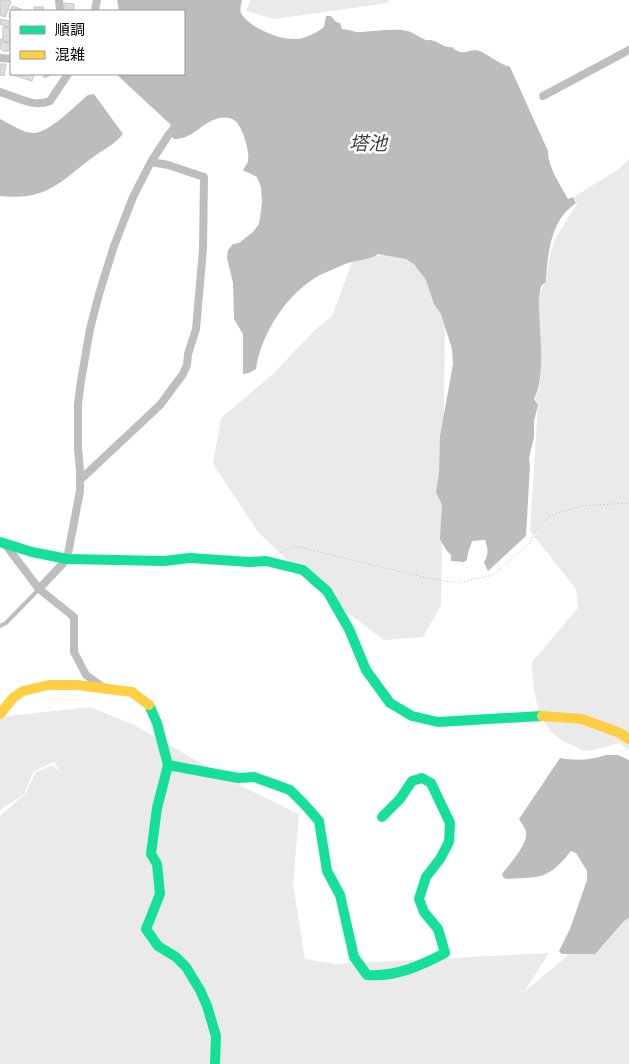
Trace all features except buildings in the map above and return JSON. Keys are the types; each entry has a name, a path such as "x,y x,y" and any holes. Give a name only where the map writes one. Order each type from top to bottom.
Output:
{"street":[{"path":"543,96 629,50"},
{"path":"0,92 29,103 46,103 50,101 67,75"},
{"path":"39,589 67,559 79,496 78,404 90,329 114,246 133,197 168,134"},
{"path":"80,480 160,405 183,374 196,329 203,249 204,177 168,165 151,162"},
{"path":"2,543 32,552 67,559 164,561 190,558 250,562 266,561 303,570 327,591 349,629 366,670 390,703 412,716 438,722 540,716 582,719 620,733 629,739"},
{"path":"2,543 39,589 74,617 74,652 86,675 108,690"},
{"path":"0,714 13,698 23,691 58,685 78,685 132,692 149,704 157,723 168,765 152,834 151,854 159,876 160,894 146,929 158,946 176,957 186,967 200,990 216,1036 215,1064"},
{"path":"168,765 238,778 254,778 290,790 319,821 327,871 340,895 354,957 367,975 380,977 418,967 445,952 438,929 424,912 419,899 426,877 440,859 449,842 450,823 431,783 422,778 412,781 400,799 382,817"}],"lane":[{"path":"0,626 39,589"}],"path":[{"path":"266,561 294,546 457,583 493,575 530,544 534,532 549,516 581,506 629,503"}],"shaded area":[{"path":"251,0 389,0 388,3 274,19 246,11"},
{"path":"629,159 629,750 620,743 585,751 560,739 551,731 539,710 534,686 532,662 578,608 576,589 530,531 538,405 535,399 541,371 539,304 541,291 547,281 552,248 577,204 574,197 619,169"},
{"path":"408,254 437,282 445,326 441,605 423,637 384,640 321,593 258,532 213,464 221,418 273,374 314,331 332,316 354,257"},
{"path":"90,707 134,725 241,786 299,814 293,884 305,959 336,964 549,953 524,992 613,918 629,916 629,1064 0,1064 0,816 25,794 36,772 53,765 61,773 54,762 34,771 24,794 0,810 0,717"}],"water":[{"name":"塔池","path":"117,0 242,0 241,12 247,20 254,26 279,37 296,39 309,36 324,27 326,16 331,16 336,22 340,23 342,29 359,32 404,30 424,39 452,47 460,52 474,50 482,52 510,67 548,151 550,164 555,176 568,199 573,197 576,203 564,214 555,229 548,255 546,282 541,286 539,297 541,364 538,389 534,399 538,405 529,458 526,536 488,571 484,562 488,551 485,540 472,541 467,560 464,562 451,561 451,555 440,539 442,505 436,492 439,473 440,436 453,364 452,349 441,314 434,304 426,280 414,264 406,259 378,254 371,258 345,264 320,275 308,282 287,303 270,328 259,355 256,369 243,374 243,334 234,319 233,283 227,258 228,250 233,244 239,243 253,232 259,224 262,203 261,187 257,177 243,170 248,163 245,138 237,123 225,117 207,123 186,137 174,139 167,131 171,125 117,75 185,75 185,10 119,10"},
{"path":"94,94 123,134 114,143 53,187 31,195 17,197 0,196 0,119 25,131 39,132 54,124 88,95"},
{"path":"618,755 629,760 629,918 624,921 595,954 562,954 559,951 570,929 587,880 587,871 576,853 571,851 550,872 536,877 506,879 502,874 526,838 525,829 519,819 560,758 583,759"}],"traffic: fast":[{"path":"0,542 32,552 67,559 164,561 190,558 250,562 266,561 303,570 327,591 349,629 366,670 390,703 412,716 438,722 542,716"},
{"path":"149,705 157,723 168,765 157,808 151,854 157,864 160,894 146,929 158,946 176,957 186,967 200,990 216,1036 215,1064"},
{"path":"168,765 238,778 254,777 290,790 305,805 319,821 327,871 340,895 354,957 367,975 388,974 408,970 445,953 438,929 424,912 419,899 426,877 440,859 449,842 450,823 431,783 422,778 412,781 400,799 382,817"}],"traffic: slow":[{"path":"0,714 13,698 23,691 49,685 77,685 132,692 149,705"},
{"path":"542,716 582,719 620,733 629,739"}]}
